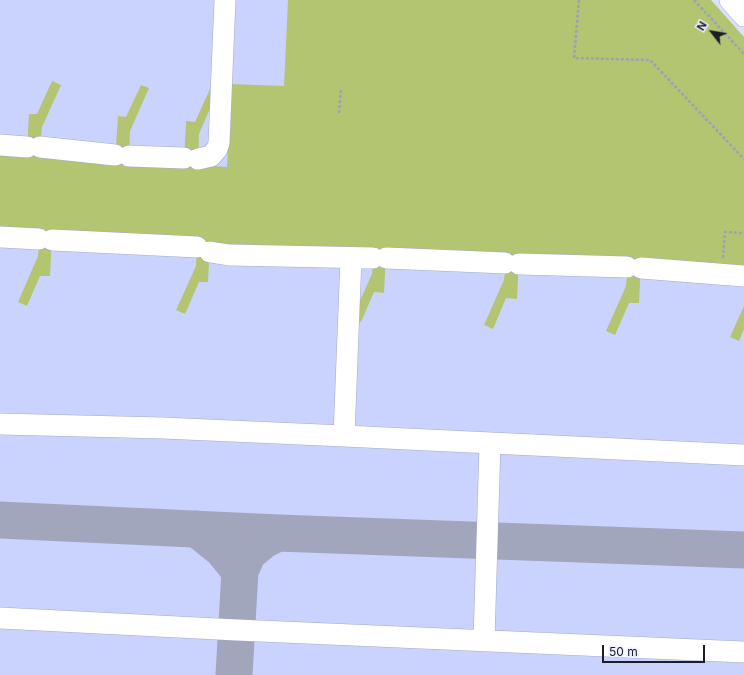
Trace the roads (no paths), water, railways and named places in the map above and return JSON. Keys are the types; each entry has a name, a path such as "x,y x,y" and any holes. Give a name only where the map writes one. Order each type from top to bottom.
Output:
{"lane":[{"path":"0,145 191,159 211,156 217,149 219,142 225,0"},
{"path":"730,0 744,16"},
{"path":"0,237 203,249 229,255 380,258 634,267 744,276"},
{"path":"344,436 351,258"},
{"path":"0,424 163,428 744,455"},
{"path":"484,640 490,444"},
{"path":"0,618 744,652"}]}
